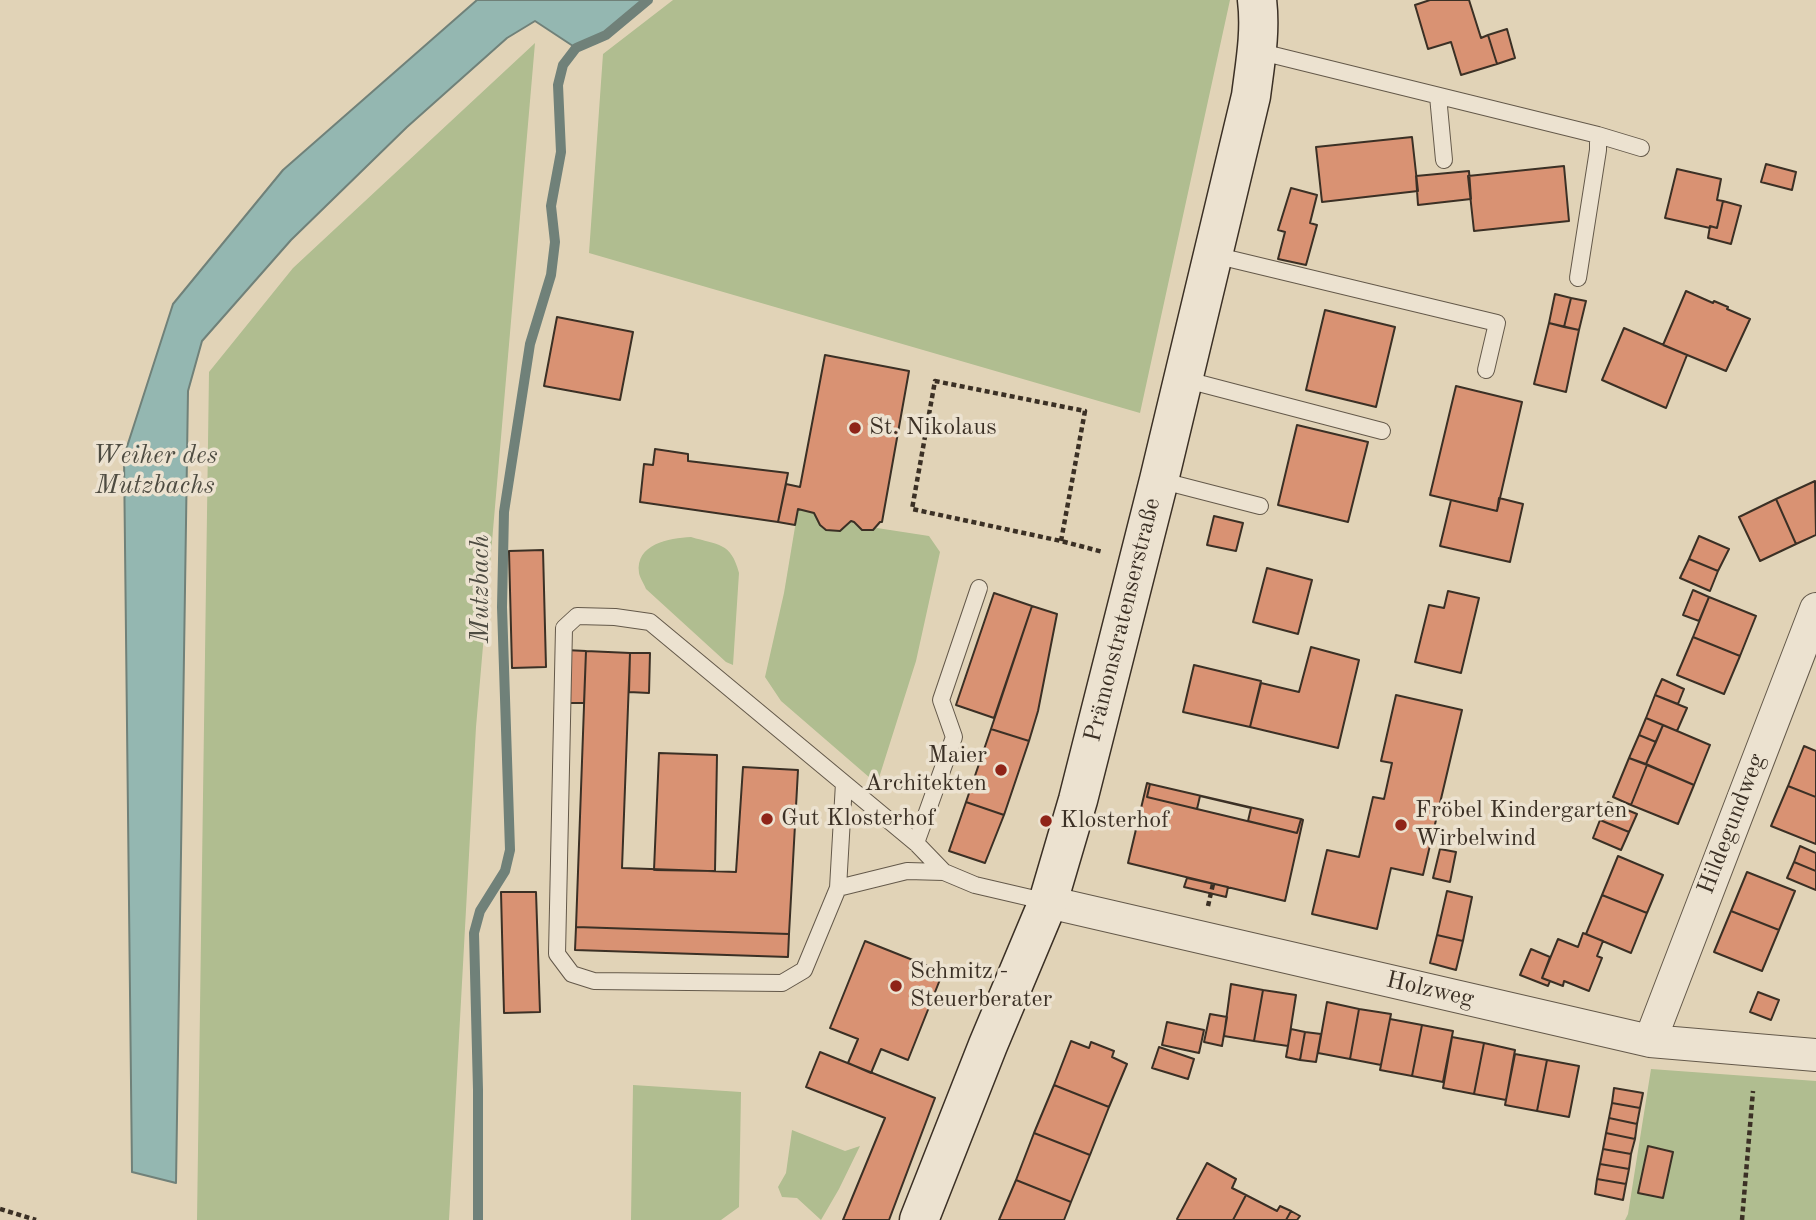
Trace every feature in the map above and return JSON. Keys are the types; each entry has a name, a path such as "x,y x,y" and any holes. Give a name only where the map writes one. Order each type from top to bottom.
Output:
{"main road":[{"name":"Prämonstratenserstraße","path":"919,1220 1048,902 1081,787 1159,480 1251,96 1257,51 1257,0"}],"street":[{"name":"Hildegundweg","path":"1650,1041 1816,609"},
{"name":"Holzweg","path":"1048,902 1650,1041 1816,1055"}],"lane":[{"path":"1257,51 1641,148"},
{"path":"1438,96 1444,160"},
{"path":"1578,278 1598,135"},
{"path":"1214,255 1497,323 1486,370"},
{"path":"1183,379 1382,431"},
{"path":"1159,480 1260,506"},
{"path":"916,843 954,737 941,700 979,588"},
{"path":"844,783 838,888 804,970 782,983 594,981 572,974 557,954 564,628 577,616 615,617 650,622 844,783 916,843 944,872"},
{"path":"838,888 907,871 944,872 975,884 1048,902"}],"path":[{"path":"1061,541 1085,411 935,381 912,509 1061,541 1138,561"},
{"path":"1742,1220 1753,1091"},
{"path":"0,1209 36,1220"}],"green space":[{"path":"673,0 1230,0 1140,413 589,253 603,54"},
{"path":"535,43 476,727 449,1220 197,1220 209,372 293,268"},
{"path":"798,509 814,513 821,525 831,531 840,531 851,521 867,531 877,528 929,536 940,552 916,661 877,784 781,701 765,677 784,593"},
{"path":"691,537 722,546 736,563 739,573 733,665 726,662 646,589 640,575 639,563 648,549 664,541"},
{"path":"1651,1069 1816,1081 1816,1220 1625,1220"},
{"path":"633,1085 741,1092 739,1207 721,1220 631,1220"},
{"path":"792,1130 845,1151 860,1146 821,1220 797,1198 782,1197 778,1187 786,1173"}],"water":[{"name":"Weiher des Mutzbachs","path":"477,0 648,0 606,35 576,48 535,21 507,38 407,127 291,240 202,341 188,391 176,1183 132,1172 124,456 173,304 283,170"}],"building":[{"path":"1430,0 1469,0 1481,38 1488,35 1497,64 1461,75 1451,42 1428,49 1415,5"},
{"path":"1507,29 1515,58 1497,64 1488,35"},
{"path":"1412,137 1418,191 1322,202 1316,147"},
{"path":"1766,164 1796,172 1792,190 1761,182"},
{"path":"1564,166 1569,221 1474,231 1468,176"},
{"path":"1677,169 1721,179 1717,200 1723,201 1717,228 1665,218"},
{"path":"1469,171 1471,199 1418,205 1416,176"},
{"path":"1291,188 1317,195 1310,223 1317,225 1306,265 1278,259 1285,232 1278,230"},
{"path":"1723,201 1741,206 1731,244 1708,238 1710,226 1717,228"},
{"path":"1686,291 1728,307 1727,309 1750,319 1726,371 1663,345"},
{"path":"1555,294 1571,298 1564,327 1549,323"},
{"path":"1571,298 1586,301 1579,330 1564,327"},
{"path":"1325,310 1395,327 1376,407 1306,390"},
{"path":"557,317 633,332 620,400 544,386"},
{"path":"1549,323 1579,330 1566,392 1534,384"},
{"path":"1624,328 1687,355 1666,408 1602,380"},
{"name":"St. Nikolaus","path":"825,355 909,371 882,522 873,530 862,530 851,521 840,531 826,530 814,513 798,509 795,525 778,522 786,484 800,487"},
{"path":"1456,386 1522,402 1497,511 1430,495"},
{"path":"1297,425 1368,442 1348,522 1278,505"},
{"path":"655,449 688,454 688,461 788,473 778,522 640,502 644,464 653,465"},
{"path":"1815,481 1816,535 1796,544 1776,499"},
{"path":"1499,498 1523,504 1510,562 1440,546 1451,500 1497,511"},
{"path":"1776,499 1796,544 1760,561 1739,517"},
{"path":"1214,516 1243,523 1236,551 1207,545"},
{"path":"1699,536 1729,549 1718,571 1689,559"},
{"path":"543,550 546,667 512,668 509,551"},
{"path":"1689,559 1718,571 1710,591 1680,578"},
{"path":"1267,568 1312,580 1298,634 1253,622"},
{"path":"1693,590 1709,597 1699,621 1683,615"},
{"path":"1448,591 1479,598 1461,673 1415,662 1429,605 1444,608"},
{"path":"994,593 1032,606 994,718 956,705"},
{"path":"1709,597 1756,616 1740,656 1693,637"},
{"path":"1032,606 1057,614 1038,711 1029,741 991,729"},
{"path":"1693,637 1740,656 1724,694 1677,675"},
{"path":"1311,647 1359,660 1338,748 1250,727 1261,683 1299,692"},
{"path":"565,650 586,651 584,703 564,703"},
{"name":"Gut Klosterhof","path":"586,651 630,653 622,868 736,872 743,767 798,770 789,934 576,927"},
{"path":"630,653 650,653 649,693 629,692"},
{"path":"1194,665 1261,681 1250,727 1183,712"},
{"path":"1662,679 1684,689 1678,704 1655,695"},
{"name":"Fröbel Kindergarten Wirbelwind","path":"1396,695 1462,710 1423,875 1391,868 1377,929 1312,914 1327,850 1359,857 1373,797 1384,799 1392,763 1381,761"},
{"path":"1655,695 1687,708 1677,731 1646,718"},
{"path":"1646,718 1663,725 1656,742 1639,735"},
{"path":"1663,725 1710,745 1694,785 1646,764"},
{"path":"991,729 1029,741 1004,815 966,802"},
{"path":"1639,735 1656,742 1646,764 1629,758"},
{"path":"1804,746 1816,751 1816,797 1788,786"},
{"path":"659,753 717,755 715,871 654,870"},
{"path":"1629,758 1647,765 1631,805 1613,797"},
{"path":"1647,765 1694,785 1678,824 1631,805"},
{"path":"1147,783 1150,784 1147,797 1197,809 1200,796 1251,808 1248,821 1297,833 1301,819 1303,820 1285,901 1128,863"},
{"path":"1150,784 1301,819 1297,833 1147,797"},
{"path":"1788,786 1816,797 1816,844 1771,826"},
{"path":"966,802 1004,815 985,863 949,851"},
{"path":"1608,802 1637,814 1629,832 1600,820"},
{"path":"1600,820 1629,832 1621,850 1593,838"},
{"path":"1800,846 1816,853 1816,871 1794,862"},
{"path":"1440,849 1456,852 1450,882 1433,878"},
{"path":"1618,856 1663,875 1647,913 1602,895"},
{"path":"1794,862 1816,871 1816,890 1787,878"},
{"path":"1747,872 1795,891 1779,930 1731,911"},
{"path":"1187,878 1228,887 1226,897 1184,887"},
{"path":"1447,891 1472,897 1463,941 1437,935"},
{"path":"501,892 536,892 540,1012 504,1013"},
{"path":"1602,895 1647,913 1631,953 1586,934"},
{"path":"1731,911 1779,930 1762,971 1714,952"},
{"path":"576,927 789,934 788,957 575,950"},
{"path":"1583,933 1603,941 1597,956 1602,958 1589,991 1564,981 1563,986 1542,978 1558,939 1578,947"},
{"path":"1437,935 1463,941 1456,970 1430,963"},
{"path":"865,941 943,972 908,1060 881,1049 871,1073 848,1063 858,1039 830,1028"},
{"path":"1531,949 1550,957 1542,978 1550,981 1548,986 1520,975"},
{"path":"1231,984 1263,990 1254,1041 1224,1036"},
{"path":"1263,990 1296,995 1288,1046 1254,1041"},
{"path":"1758,992 1779,1000 1771,1020 1750,1012"},
{"path":"1327,1002 1359,1009 1350,1059 1318,1053"},
{"path":"1359,1009 1391,1014 1381,1065 1350,1059"},
{"path":"1210,1014 1227,1017 1222,1046 1204,1042"},
{"path":"1390,1019 1422,1025 1412,1076 1380,1070"},
{"path":"1167,1022 1204,1030 1199,1053 1162,1045"},
{"path":"1422,1025 1453,1031 1443,1082 1412,1076"},
{"path":"1291,1029 1305,1032 1300,1060 1286,1057"},
{"path":"1305,1032 1321,1034 1316,1062 1300,1060"},
{"path":"1452,1037 1484,1043 1474,1094 1443,1088"},
{"path":"1071,1041 1089,1048 1091,1042 1114,1051 1112,1057 1127,1064 1109,1107 1054,1085"},
{"path":"1484,1043 1515,1050 1506,1100 1474,1094"},
{"path":"1159,1047 1194,1059 1188,1079 1152,1068"},
{"path":"820,1052 935,1098 889,1220 843,1220 885,1118 806,1087"},
{"path":"1515,1054 1547,1060 1537,1111 1505,1105"},
{"path":"1547,1060 1579,1066 1569,1117 1537,1111"},
{"path":"1054,1085 1109,1107 1090,1155 1034,1133"},
{"path":"1614,1088 1643,1093 1640,1108 1612,1103"},
{"path":"1612,1103 1640,1108 1637,1124 1609,1118"},
{"path":"1609,1118 1637,1124 1635,1139 1606,1133"},
{"path":"1034,1133 1090,1155 1071,1202 1016,1180"},
{"path":"1606,1133 1635,1139 1631,1154 1603,1149"},
{"path":"1648,1146 1673,1152 1663,1198 1638,1193"},
{"path":"1603,1149 1631,1154 1629,1169 1600,1164"},
{"path":"1207,1163 1236,1179 1232,1188 1246,1195 1233,1220 1178,1220 1177,1219"},
{"path":"1600,1164 1629,1169 1626,1184 1597,1179"},
{"path":"1597,1179 1626,1184 1623,1200 1595,1194"},
{"path":"1016,1180 1071,1202 1064,1220 999,1220"},
{"path":"1246,1195 1277,1211 1280,1206 1291,1211 1286,1220 1233,1220"},
{"path":"1291,1211 1300,1216 1297,1220 1286,1220"}],"waterway":[{"name":"Mutzbach","path":"478,1220 474,933 480,911 505,871 510,850 502,607 504,512 530,344 551,275 555,242 551,206 561,152 558,85 563,65 576,48 606,35 648,0"}],"place":[{"name":"St. Nikolaus","path":"855,428"},
{"name":"Maier Architekten","path":"1001,770"},
{"name":"Gut Klosterhof","path":"767,819"},
{"name":"Klosterhof","path":"1046,821"},
{"name":"Fröbel Kindergarten Wirbelwind","path":"1401,825"},
{"name":"Schmitz - Steuerberater","path":"896,986"}]}
